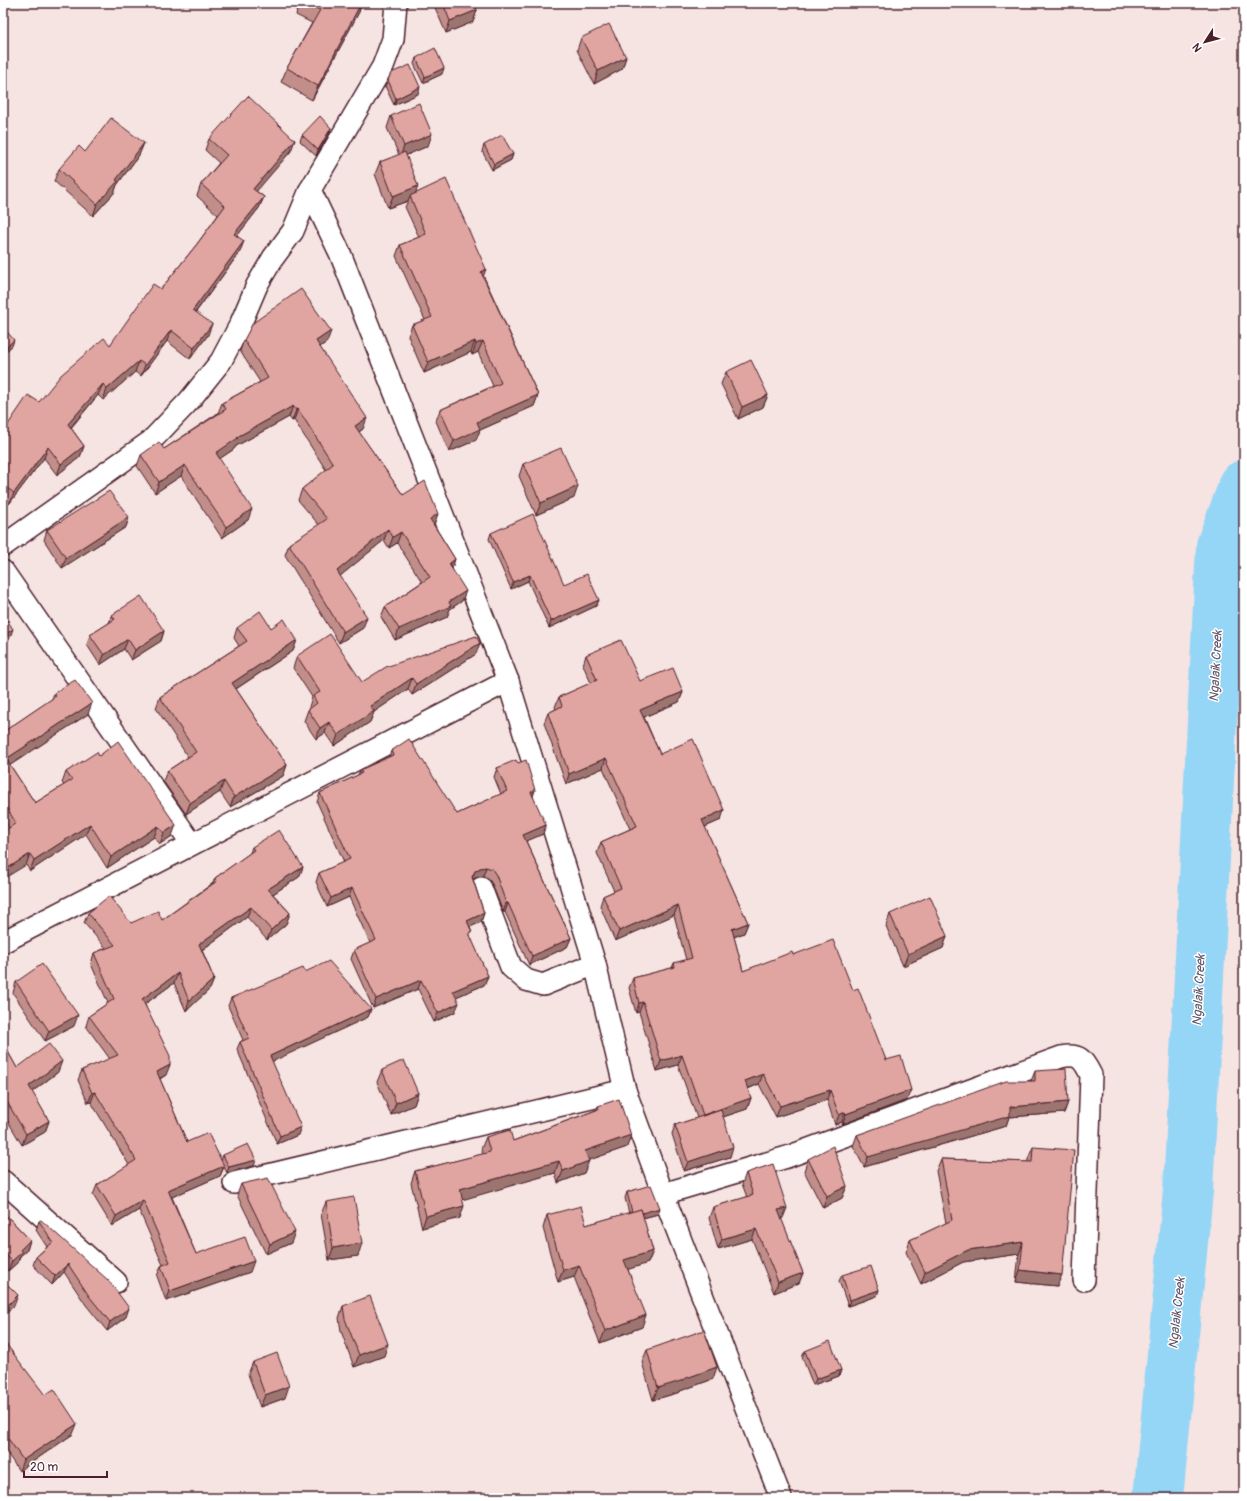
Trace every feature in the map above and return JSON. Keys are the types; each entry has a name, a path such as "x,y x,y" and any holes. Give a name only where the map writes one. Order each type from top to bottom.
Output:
{"street":[{"path":"3,546 151,441 189,401 221,361 240,325 257,285 273,258 293,231 310,190 383,66 393,39 396,3"},
{"path":"310,190 340,253 508,681 595,964 626,1090 663,1194 782,1498"},
{"path":"3,571 192,844"},
{"path":"4,940 508,681"},
{"path":"481,888 511,967 526,980 543,985 595,964"},
{"path":"663,1194 787,1157 1061,1057 1071,1055 1078,1057 1085,1063 1090,1074 1084,1280"},
{"path":"234,1183 626,1090"},
{"path":"3,1181 116,1282"}],"building":[{"path":"307,3 361,3 318,86 287,68 320,10"},
{"path":"443,3 474,3 477,10 450,21"},
{"path":"609,24 626,57 598,71 581,38"},
{"path":"435,48 444,68 425,77 416,58"},
{"path":"410,65 420,87 396,99 388,80 391,73"},
{"path":"248,96 295,140 253,189 264,197 234,234 244,241 193,310 212,324 194,348 171,330 145,365 139,361 107,389 103,384 68,424 84,446 61,464 48,447 14,493 3,485 3,432 28,395 39,402 61,375 104,338 110,345 153,284 161,289 225,206 201,184 227,155 209,139"},
{"path":"419,103 432,134 404,146 391,116"},
{"path":"320,116 331,128 318,150 302,135"},
{"path":"111,118 144,143 116,180 118,181 97,204 59,169 79,146 85,152"},
{"path":"502,135 513,154 494,164 484,145"},
{"path":"405,152 418,186 393,196 380,162"},
{"path":"446,179 486,269 481,272 538,395 477,422 480,429 454,441 440,410 501,383 483,341 476,344 475,341 428,362 412,325 432,317 400,245 426,234 410,196"},
{"path":"301,289 331,331 316,341 367,418 355,426 403,495 425,481 438,514 430,519 455,559 449,564 466,591 449,602 451,606 399,629 385,607 430,577 401,532 393,537 388,529 337,571 367,617 343,632 289,544 327,519 302,489 333,464 298,409 296,410 293,406 237,437 238,438 216,453 252,509 226,527 185,465 159,482 141,455 159,442 164,449 226,409 222,403 268,378 244,340 253,323"},
{"path":"3,327 14,340 3,350"},
{"path":"751,360 768,395 742,407 726,372"},
{"path":"561,448 578,486 541,503 523,464"},
{"path":"109,491 129,517 66,558 47,530"},
{"path":"533,514 564,584 587,574 599,600 551,621 530,575 513,582 491,533"},
{"path":"141,596 164,631 135,650 128,639 104,655 90,635 115,619 112,615"},
{"path":"260,611 271,628 284,619 297,640 232,683 287,765 234,797 224,781 190,803 167,771 196,752 160,697 247,641 237,628"},
{"path":"3,614 13,629 3,636"},
{"path":"330,634 362,682 386,667 476,636 480,643 416,684 412,678 370,706 374,711 338,735 329,722 320,728 308,710 317,703 313,696 320,692 297,656"},
{"path":"621,640 640,681 673,668 683,692 640,710 660,754 693,739 724,810 702,820 748,923 732,929 743,971 792,952 793,955 833,940 853,990 858,988 886,1060 901,1056 911,1090 846,1114 845,1112 839,1115 830,1090 780,1106 763,1074 745,1081 751,1098 703,1115 682,1055 661,1061 643,1002 639,1003 633,978 675,967 674,963 692,958 678,905 619,931 603,896 621,888 601,842 637,826 606,758 569,774 548,713 562,706 559,697 597,680 586,655"},
{"path":"75,680 92,703 6,759 35,803 72,780 66,772 97,752 99,756 118,741 176,825 164,833 158,826 111,857 90,824 34,860 30,854 3,871 3,832 16,823 3,802 3,732 56,696 54,693"},
{"path":"409,739 457,814 507,791 497,768 516,760 518,763 526,760 535,790 531,792 546,825 523,835 571,938 532,956 508,903 506,903 496,875 492,869 486,867 480,868 475,871 472,877 484,913 467,921 472,932 469,933 488,976 453,991 459,1003 438,1013 421,980 376,999 354,950 376,940 352,888 331,898 319,873 350,859 320,793 362,773 360,770 393,755 391,751"},
{"path":"279,830 303,867 268,889 290,913 271,930 251,907 199,944 214,979 189,1001 178,973 142,999 170,1056 170,1065 157,1072 187,1142 208,1133 224,1166 168,1190 196,1254 245,1237 254,1261 170,1291 161,1266 170,1262 143,1200 116,1216 97,1185 136,1160 95,1092 92,1093 82,1070 118,1055 89,1016 114,999 94,953 115,945 88,913 109,896 131,923 158,911 162,920 217,881 215,878 254,850 252,847"},
{"path":"930,896 947,936 908,954 890,914"},
{"path":"329,961 371,1009 270,1056 301,1127 280,1136 240,1042 249,1038 231,998 303,968 305,972"},
{"path":"42,964 78,1015 49,1031 16,982"},
{"path":"3,1043 17,1068 49,1044 62,1061 29,1086 49,1121 26,1134 3,1095"},
{"path":"404,1060 418,1093 396,1103 382,1070"},
{"path":"1066,1069 1068,1102 1010,1107 1010,1116 868,1157 857,1135 1006,1081 1035,1081 1035,1071"},
{"path":"619,1099 631,1135 585,1151 589,1161 563,1171 559,1161 460,1189 464,1206 426,1216 415,1171 490,1152 486,1137 510,1130 513,1141 599,1109 598,1106"},
{"path":"721,1110 733,1147 688,1162 675,1125"},
{"path":"248,1144 256,1160 229,1167 223,1155"},
{"path":"833,1146 847,1186 827,1196 808,1159"},
{"path":"1033,1147 1074,1150 1062,1275 1020,1270 1023,1242 968,1250 925,1272 910,1240 952,1220 941,1159 1032,1162"},
{"path":"773,1164 787,1208 778,1210 803,1273 778,1282 756,1229 722,1239 713,1207 753,1195 746,1173"},
{"path":"268,1178 295,1232 270,1244 241,1184"},
{"path":"651,1185 660,1208 642,1213 641,1209 632,1212 627,1192"},
{"path":"354,1197 362,1243 333,1248 326,1202"},
{"path":"581,1206 586,1225 641,1209 653,1251 624,1260 646,1315 605,1331 579,1265 563,1270 547,1215"},
{"path":"3,1212 30,1240 20,1250 22,1252 12,1261 3,1252"},
{"path":"41,1220 109,1281 129,1308 110,1322 89,1296 68,1264 55,1276 36,1257 53,1242 39,1221"},
{"path":"871,1266 879,1290 850,1300 842,1275"},
{"path":"3,1280 18,1295 3,1310"},
{"path":"370,1296 388,1344 359,1355 345,1319 343,1306"},
{"path":"704,1330 717,1367 658,1388 647,1350"},
{"path":"3,1340 45,1395 54,1389 77,1424 23,1460 3,1431 3,1423 6,1422 3,1418"},
{"path":"830,1341 841,1370 816,1379 805,1351"},
{"path":"277,1353 289,1386 265,1395 253,1362"}],"waterway":[{"name":"Ngalaik Creek","path":"1158,1498 1188,1191 1221,546 1244,485"}]}
